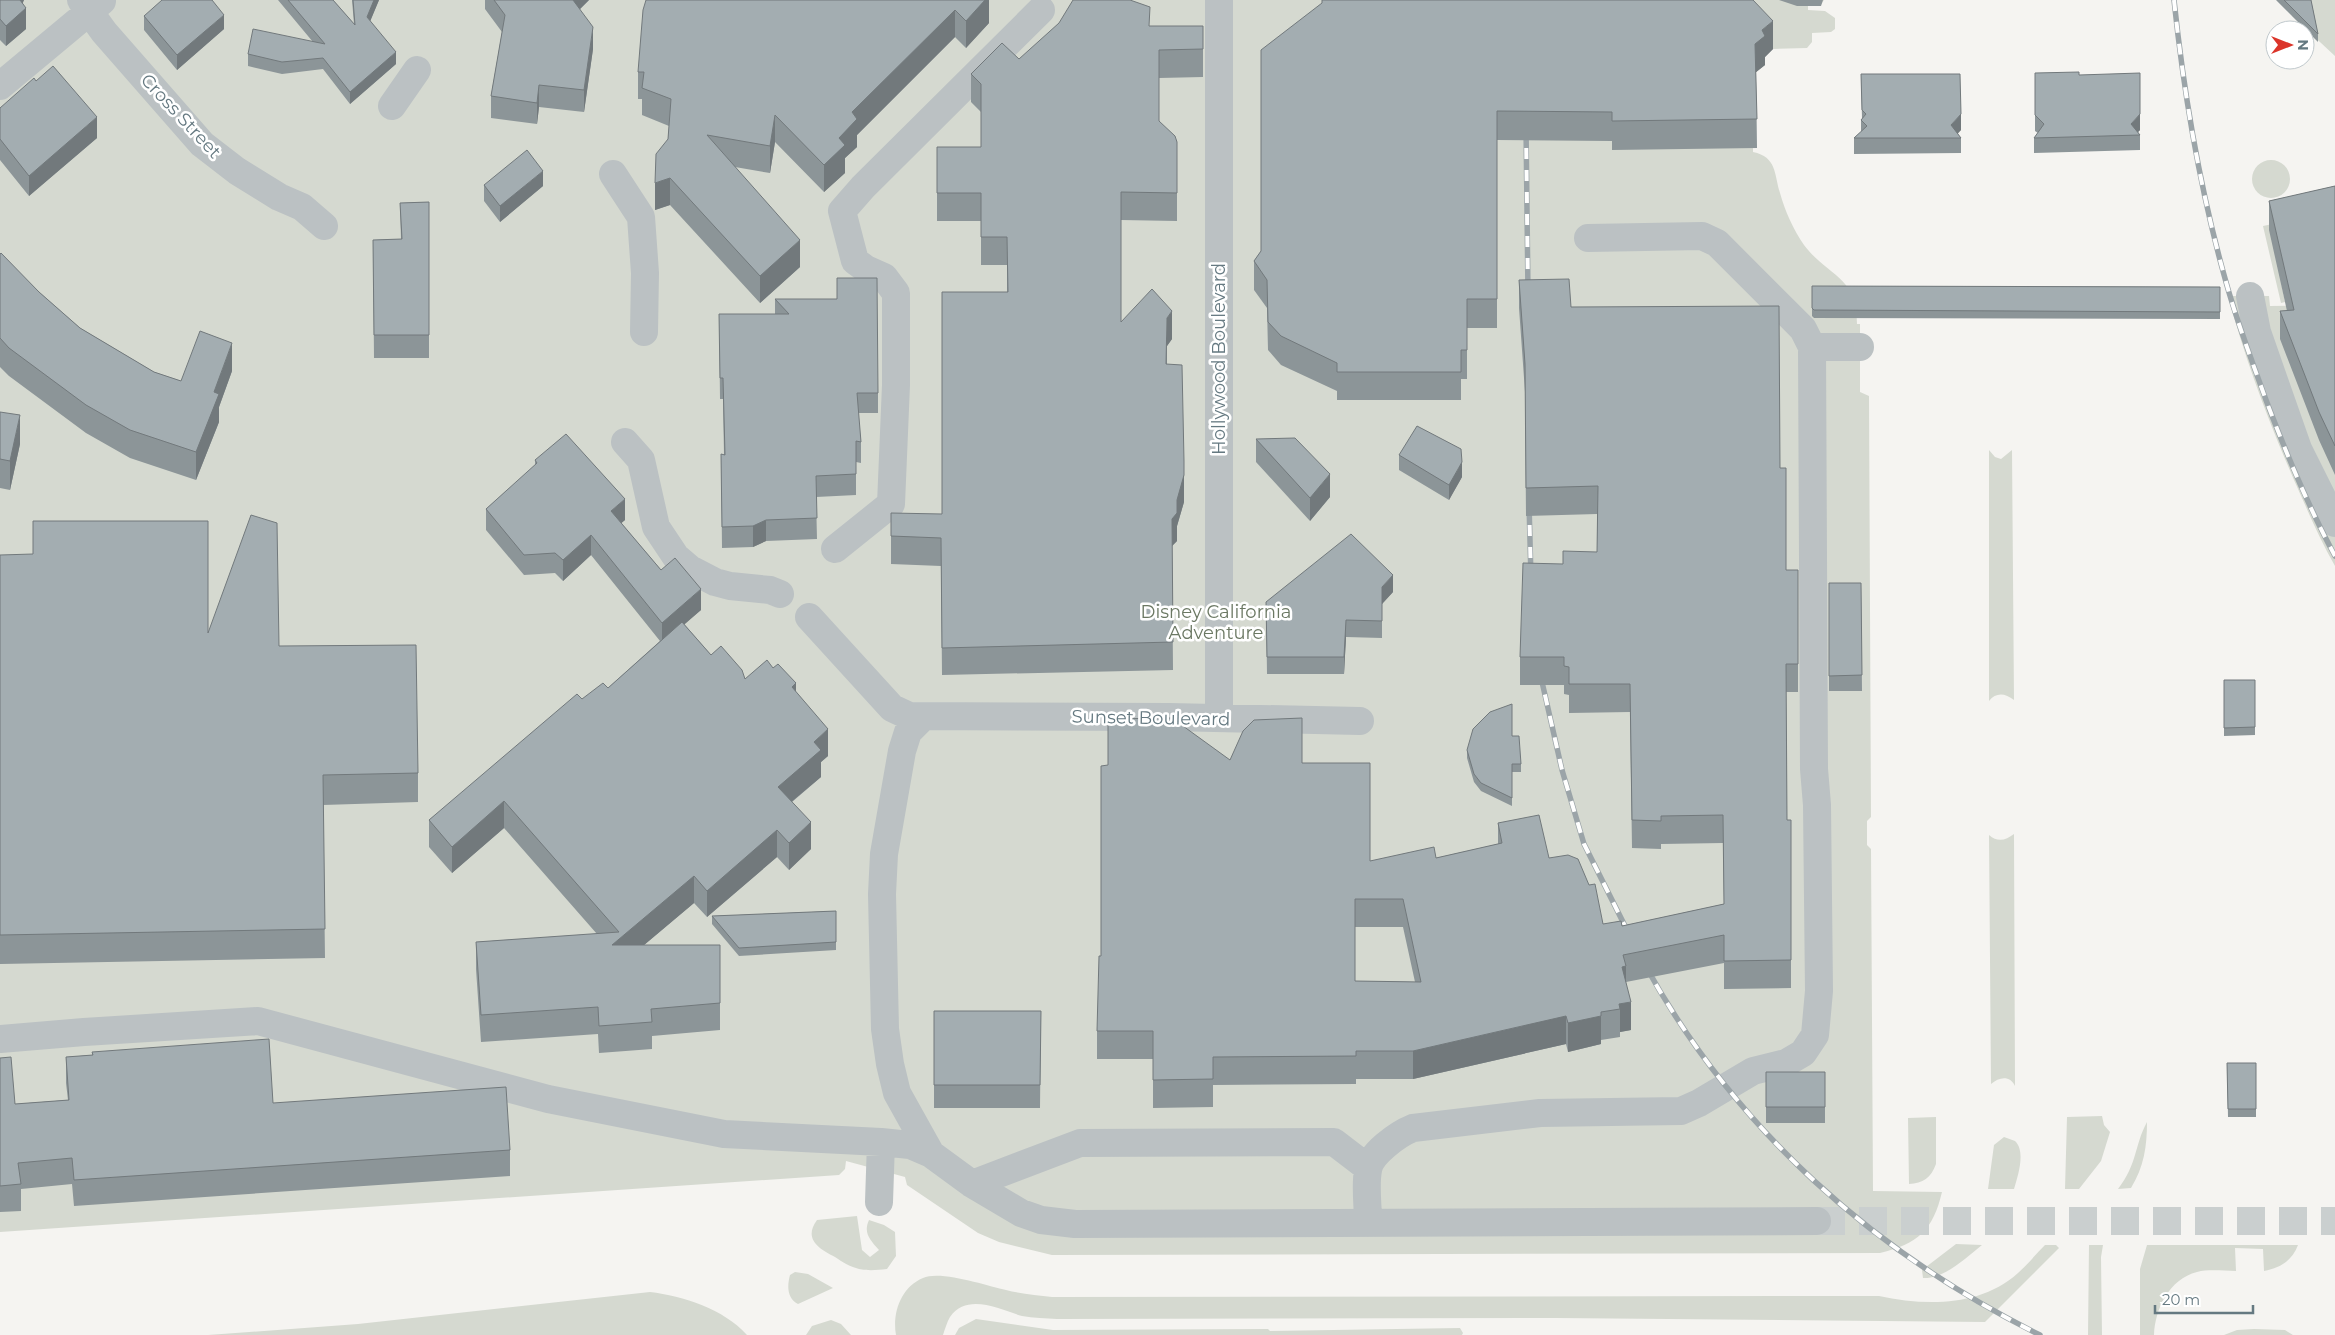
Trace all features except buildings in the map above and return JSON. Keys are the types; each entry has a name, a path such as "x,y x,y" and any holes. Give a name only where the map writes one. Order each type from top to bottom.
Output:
{"street":[{"name":"Hollywood Boulevard","path":"1219,0 1220,718"},
{"path":"0,86 91,4"},
{"name":"Cross Street","path":"91,4 202,144 238,171 279,196 302,207 324,226"},
{"path":"835,548 891,504 896,384 896,293 884,276 866,269 855,261 842,211 863,187 1041,10"},
{"path":"392,106 417,70"},
{"path":"613,174 641,217 644,273 644,332"},
{"path":"1368,1222 1368,1168 1385,1145 1398,1134 1413,1128 1540,1112 1681,1111 1753,1071 1786,1063 1803,1053 1815,1035 1819,991 1817,805 1814,759 1812,348 1803,329 1717,243 1702,236 1588,238"},
{"path":"2250,296 2257,332 2298,449 2335,523"},
{"path":"1812,348 1860,346"},
{"path":"624,442 641,460 656,527 676,557 690,569 716,582 730,586 770,590 780,594"},
{"name":"Sunset Boulevard","path":"809,617 892,708 909,716 932,718 1169,717 1360,721"},
{"path":"931,1154 897,1093 890,1064 886,1029 882,894 876,856 904,741 908,732 932,718"},
{"path":"0,1039 258,1021 548,1099 724,1134 881,1142 910,1146 931,1154 972,1184 1021,1213 1041,1220 1075,1224 1817,1220"},
{"path":"879,1202 881,1142"},
{"path":"972,1184 1080,1143 1334,1142 1368,1168"}],"green space":[{"name":"Disney California Adventure","path":"0,0 1824,0 1820,6 1808,6 1808,10 1825,11 1835,18 1835,29 1831,32 1812,33 1812,42 1807,48 1773,49 1753,29 1701,148 1753,148 1753,152 1761,154 1771,162 1784,206 1796,233 1813,256 1847,286 1856,308 1857,324 1860,324 1860,392 1869,396 1871,817 1867,821 1867,845 1871,849 1873,1191 1942,1192 1934,1216 1928,1226 1914,1240 1880,1253 1052,1255 999,1242 978,1233 907,1185 905,1177 846,1161 845,1169 839,1175 0,1232"},
{"path":"2294,0 2335,0 2335,56 2315,37 2315,20 2296,20 2292,16"},
{"path":"2271,160 2284,166 2290,179 2284,192 2271,198 2258,192 2252,179 2258,166"},
{"path":"2305,217 2292,279 2281,282 2285,302 2281,303 2263,226"},
{"path":"2228,296 2269,296 2270,306 2335,305 2335,566 2313,523 2275,435 2249,366"},
{"path":"1989,450 1995,457 2001,459 2012,450 2014,700 2001,694 1989,701"},
{"path":"2014,834 2015,1086 2013,1082 2004,1078 1991,1084 1989,835 1992,838 2002,840"},
{"path":"2102,1116 2104,1125 2110,1132 2101,1161 2079,1189 2065,1189 2067,1117"},
{"path":"1936,1117 1936,1164 1932,1173 1926,1179 1909,1184 1908,1118"},
{"path":"2147,1122 2145,1148 2139,1172 2131,1188 2118,1189 2133,1163"},
{"path":"2004,1137 2015,1141 2020,1151 2020,1164 2014,1189 1988,1189 1994,1145"},
{"path":"857,1216 862,1250 870,1257 879,1250 870,1240 867,1233 869,1220 884,1225 895,1232 896,1256 887,1269 866,1270 853,1267 823,1251 812,1238 813,1227 817,1220"},
{"path":"1956,1244 1982,1245 1947,1271 1939,1275 1923,1278 1922,1270"},
{"path":"2045,1245 2056,1245 2059,1248 1985,1322 1556,1318 1057,1319 1022,1316 994,1307 975,1304 966,1305 957,1310 950,1317 943,1335 896,1335 895,1327 897,1310 904,1294 915,1282 931,1276 952,1277 1012,1291 1052,1297 1879,1296 1915,1301 1952,1301 1970,1298 2003,1284 2022,1270"},
{"path":"2089,1245 2103,1245 2101,1257 2102,1335 2088,1335"},
{"path":"2147,1245 2298,1245 2285,1263 2264,1271 2263,1249 2235,1248 2236,1271 2202,1271 2179,1281 2165,1296 2157,1315 2154,1335 2140,1335 2140,1269"},
{"path":"795,1272 808,1274 833,1288 798,1304 790,1295 788,1287 790,1275"},
{"path":"650,1292 702,1305 727,1318 747,1335 208,1335 358,1324"},
{"path":"976,1319 1053,1330 1268,1329 1270,1331 1460,1328 1463,1333 1462,1335 955,1335 959,1328"},
{"path":"831,1320 841,1324 851,1335 806,1335 812,1326"},
{"path":"2237,1330 2285,1330 2293,1335 2224,1335"}],"tunnel":[{"path":"1817,1221 2335,1221"}],"railway":[{"path":"2174,0 2194,142 2208,212 2230,297 2281,440 2335,556"},
{"path":"1526,126 1528,293"},
{"path":"1529,503 1531,578"},
{"path":"1540,673 1562,770 1584,844 1630,936"},
{"path":"1645,965 1681,1025 1721,1080 1765,1132 1814,1180 1865,1225 1920,1265 1979,1302 2040,1335"}]}
